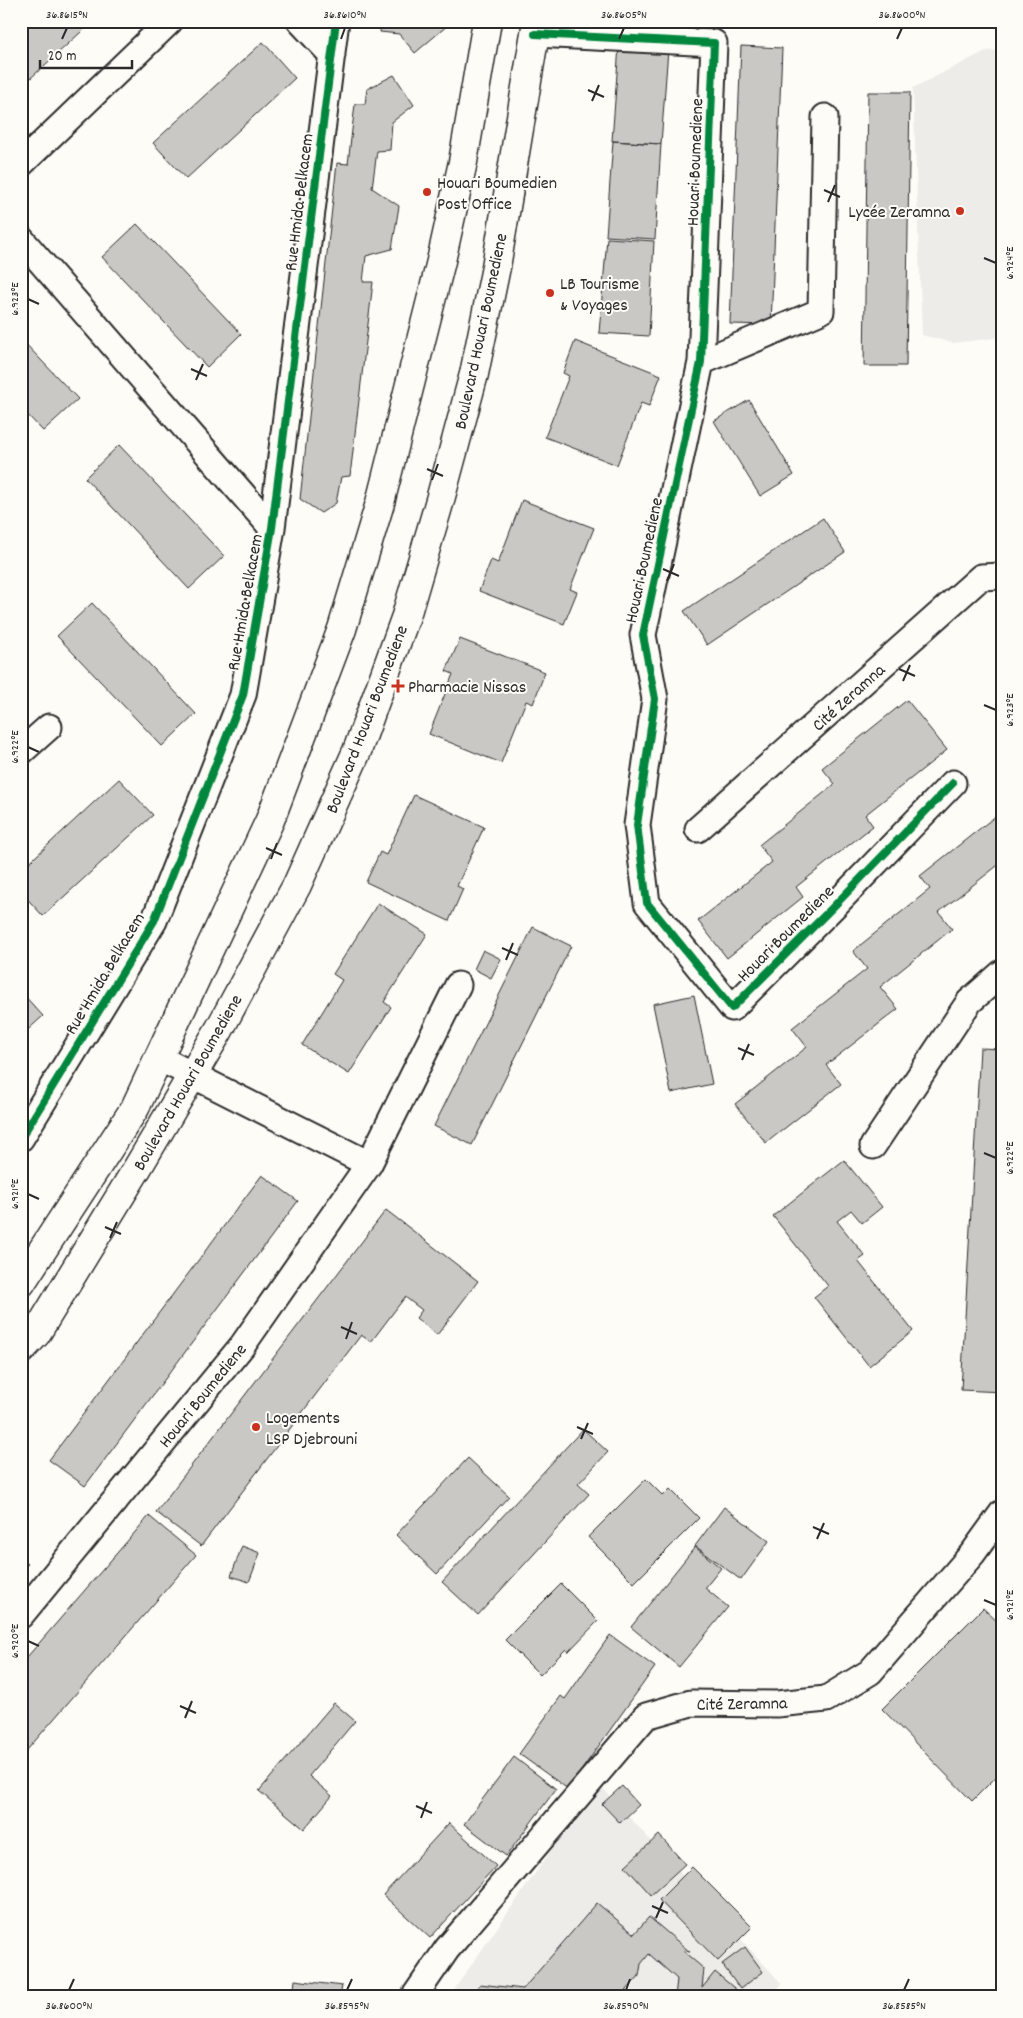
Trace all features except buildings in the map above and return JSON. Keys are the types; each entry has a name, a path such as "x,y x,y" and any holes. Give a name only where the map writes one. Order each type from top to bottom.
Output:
{"highway":[{"name":"Boulevard Houari Boumediene","path":"21,1284 134,1108 159,1058 270,820 342,629 382,494 441,261 463,162 487,21"},
{"name":"Boulevard Houari Boumediene","path":"21,1350 36,1334 219,1030 297,885 357,751 406,616 474,374 496,267 536,28"}],"street":[{"path":"21,164 170,21"},
{"path":"300,21 332,55"},
{"name":"Rue Hmida Belkacem","path":"21,1138 154,921 244,695 272,528 336,21"},
{"name":"Houari Boumediene","path":"536,28 714,42 701,362 643,635 655,699 637,825 647,903 732,1008 953,783"},
{"path":"701,362 821,311 824,117"},
{"path":"21,239 272,528"},
{"name":"Cité Zeramna","path":"698,829 981,577 1002,576"},
{"path":"21,752 48,727"},
{"path":"873,1146 969,1002 1002,973"},
{"name":"Houari Boumediene","path":"21,1615 242,1346 369,1164 458,985"},
{"path":"159,1058 369,1164"},
{"name":"Cité Zeramna","path":"414,1997 447,1949 646,1716 691,1703 776,1704 826,1699 870,1672 973,1553 1002,1513"}],"shaded area":[{"name":"Lycée Zeramna","path":"1002,50 1002,337 953,343 922,335 913,88 986,51"},
{"path":"598,1783 782,1984 770,1997 449,1997"}],"cycle path":[{"path":"21,1138 154,921 243,695 272,528 336,21"},
{"path":"535,34 714,43 701,362 643,635 655,699 637,825 647,903 732,1008 953,783"}],"place":[{"name":"Houari Boumedien Post Office","path":"427,192"},
{"name":"Lycée Zeramna","path":"960,211"},
{"name":"LB Tourisme & Voyages","path":"550,293"},
{"name":"Pharmacie Nissas","path":"398,686"},
{"name":"Logements LSP Djebrouni","path":"256,1427"}]}
